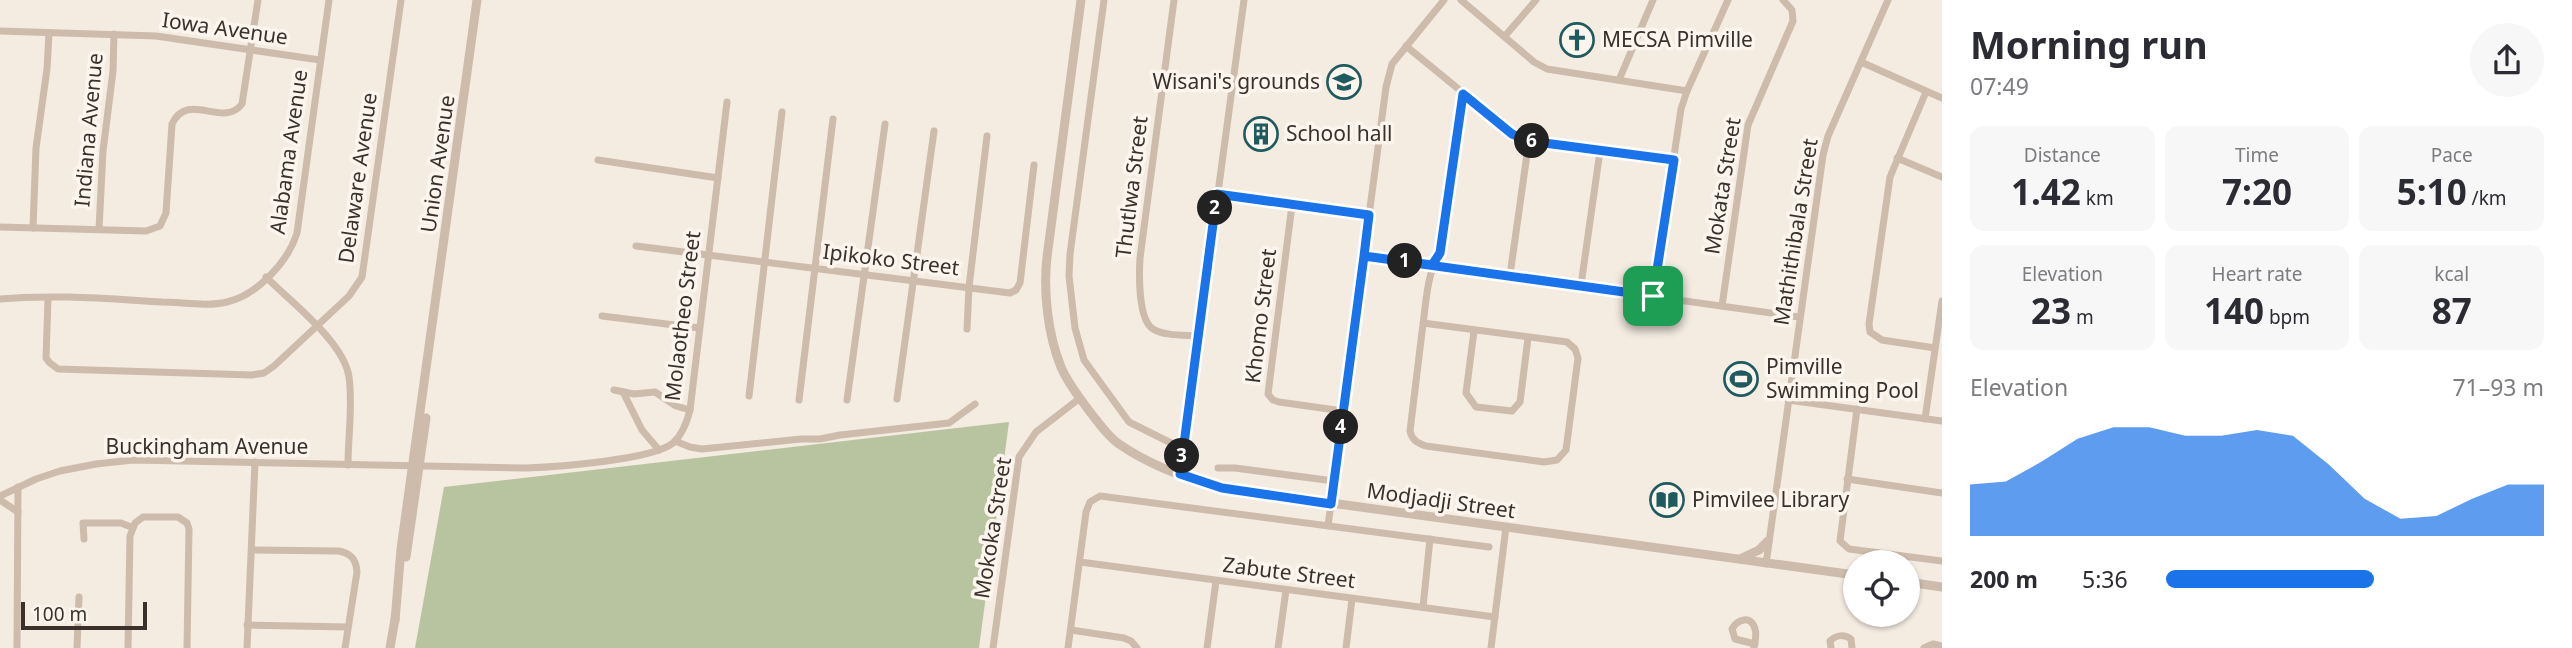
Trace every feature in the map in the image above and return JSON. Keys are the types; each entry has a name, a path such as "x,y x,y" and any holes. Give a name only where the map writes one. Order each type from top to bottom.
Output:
{"street":[{"path":"0,227 152,230 163,223 166,214 170,135 174,119 181,111 189,109 228,113 236,110 244,99 258,0"},
{"name":"Alabama Avenue","path":"0,299 217,303 240,298 267,277 290,251 297,233 329,0"},
{"name":"Delaware Avenue","path":"48,299 46,358 52,366 62,370 259,374 274,366 349,296 362,277 401,0"},
{"name":"Union Avenue","path":"390,648 417,466 432,332 477,0"},
{"name":"Modjadji Street","path":"1081,0 1046,267 1047,294 1055,349 1061,368 1080,398 1118,443 1180,474 1222,488 1843,574"},
{"path":"1104,0 1069,258 1075,328 1084,360 1129,422 1184,449"},
{"name":"Thutlwa Street","path":"1174,0 1140,258 1140,291 1144,317 1152,329 1198,336"},
{"path":"1180,474 1244,0"},
{"path":"1328,526 1386,87 1392,64 1444,0"},
{"path":"1461,0 1534,62 1547,69 1687,91"},
{"path":"1505,36 1536,0"},
{"path":"1619,80 1653,0"},
{"path":"1653,296 1681,109 1728,0"},
{"name":"Mokata Street","path":"1722,306 1748,122 1793,21 1792,10 1783,0"},
{"name":"Mathithibala Street","path":"1766,564 1823,155 1828,136 1888,0"},
{"name":"Iowa Avenue","path":"0,31 156,36 320,60"},
{"path":"33,228 36,148 49,33"},
{"name":"Indiana Avenue","path":"99,229 114,34"},
{"path":"1406,46 1512,134 1529,141 1674,160"},
{"path":"1861,62 1942,98"},
{"path":"1926,92 1890,177 1869,324 1870,332 1882,340 1936,348"},
{"path":"1423,323 1567,342 1577,353 1566,450 1559,459 1544,462 1426,446 1415,441 1410,431 1423,323 1432,265 1440,253 1463,94"},
{"name":"Molaotheo Street","path":"676,441 686,425 690,410 727,102"},
{"path":"750,396 782,111"},
{"path":"799,400 833,119"},
{"path":"847,400 885,124"},
{"path":"897,398 934,131"},
{"path":"967,328 969,287 987,136"},
{"path":"1510,275 1529,141"},
{"path":"1581,285 1601,151"},
{"path":"1897,158 1942,177"},
{"path":"598,160 718,178"},
{"name":"Ipikoko Street","path":"636,246 1010,293 1018,287 1034,165"},
{"path":"1217,194 1369,215"},
{"name":"Khomo Street","path":"1292,205 1268,394 1279,402 1343,411"},
{"path":"1364,256 1800,317"},
{"path":"267,277 339,353 347,369 348,465"},
{"path":"1925,419 1942,301"},
{"path":"602,316 699,328"},
{"path":"1474,331 1466,384 1467,398 1476,407 1501,411 1512,411 1520,402 1528,338"},
{"path":"614,390 623,393 654,392 676,406 690,410"},
{"path":"623,393 642,430 659,450"},
{"name":"Mokoka Street","path":"993,648 1019,457 1036,432 1080,398"},
{"path":"1788,400 1942,421"},
{"path":"417,466 559,467 659,450 676,441 702,449 820,439 949,424 975,404"},
{"path":"1857,410 1839,537 1845,546 1852,550 1942,561"},
{"name":"Buckingham Avenue","path":"0,498 18,487 60,471 118,461 417,466"},
{"path":"247,648 255,463"},
{"path":"1218,468 1334,481"},
{"path":"1847,479 1942,493"},
{"path":"18,487 18,648"},
{"path":"1068,648 1086,509 1090,502 1100,496 1489,547"},
{"path":"0,498 18,512"},
{"path":"128,648 131,527 143,517 178,517 187,523 189,528 187,648"},
{"path":"84,539 83,523 121,523 131,527"},
{"path":"1490,648 1506,527"},
{"path":"1423,607 1430,540"},
{"path":"1738,560 1759,550 1768,541"},
{"path":"252,550 338,551 351,555 357,572 345,648"},
{"name":"Zabute Street","path":"1080,562 1495,617"},
{"path":"1207,648 1216,581"},
{"path":"1920,584 1942,587"},
{"path":"1278,648 1286,590"},
{"path":"77,648 79,597"},
{"path":"1346,648 1352,599"},
{"path":"247,625 347,627"},
{"path":"1071,630 1124,638 1131,640 1137,648"},
{"path":"1830,648 1833,638 1843,635 1851,639 1852,648"},
{"path":"1924,648 1933,644 1942,646"}],"green space":[{"path":"1009,422 979,648 415,648 444,487"}],"place":[{"name":"MECSA Pimville","path":"1577,40"},
{"name":"Wisani's grounds","path":"1344,82"},
{"name":"School hall","path":"1261,134"},
{"name":"Pimville Swimming Pool","path":"1741,379"},
{"name":"Pimvilee Library","path":"1667,500"}],"route":[{"path":"1653,296 1364,256 1369,215 1217,194 1180,474 1222,488 1331,504 1364,256 1432,265 1440,253 1463,94 1512,134 1529,141 1674,160 1653,296"}]}
